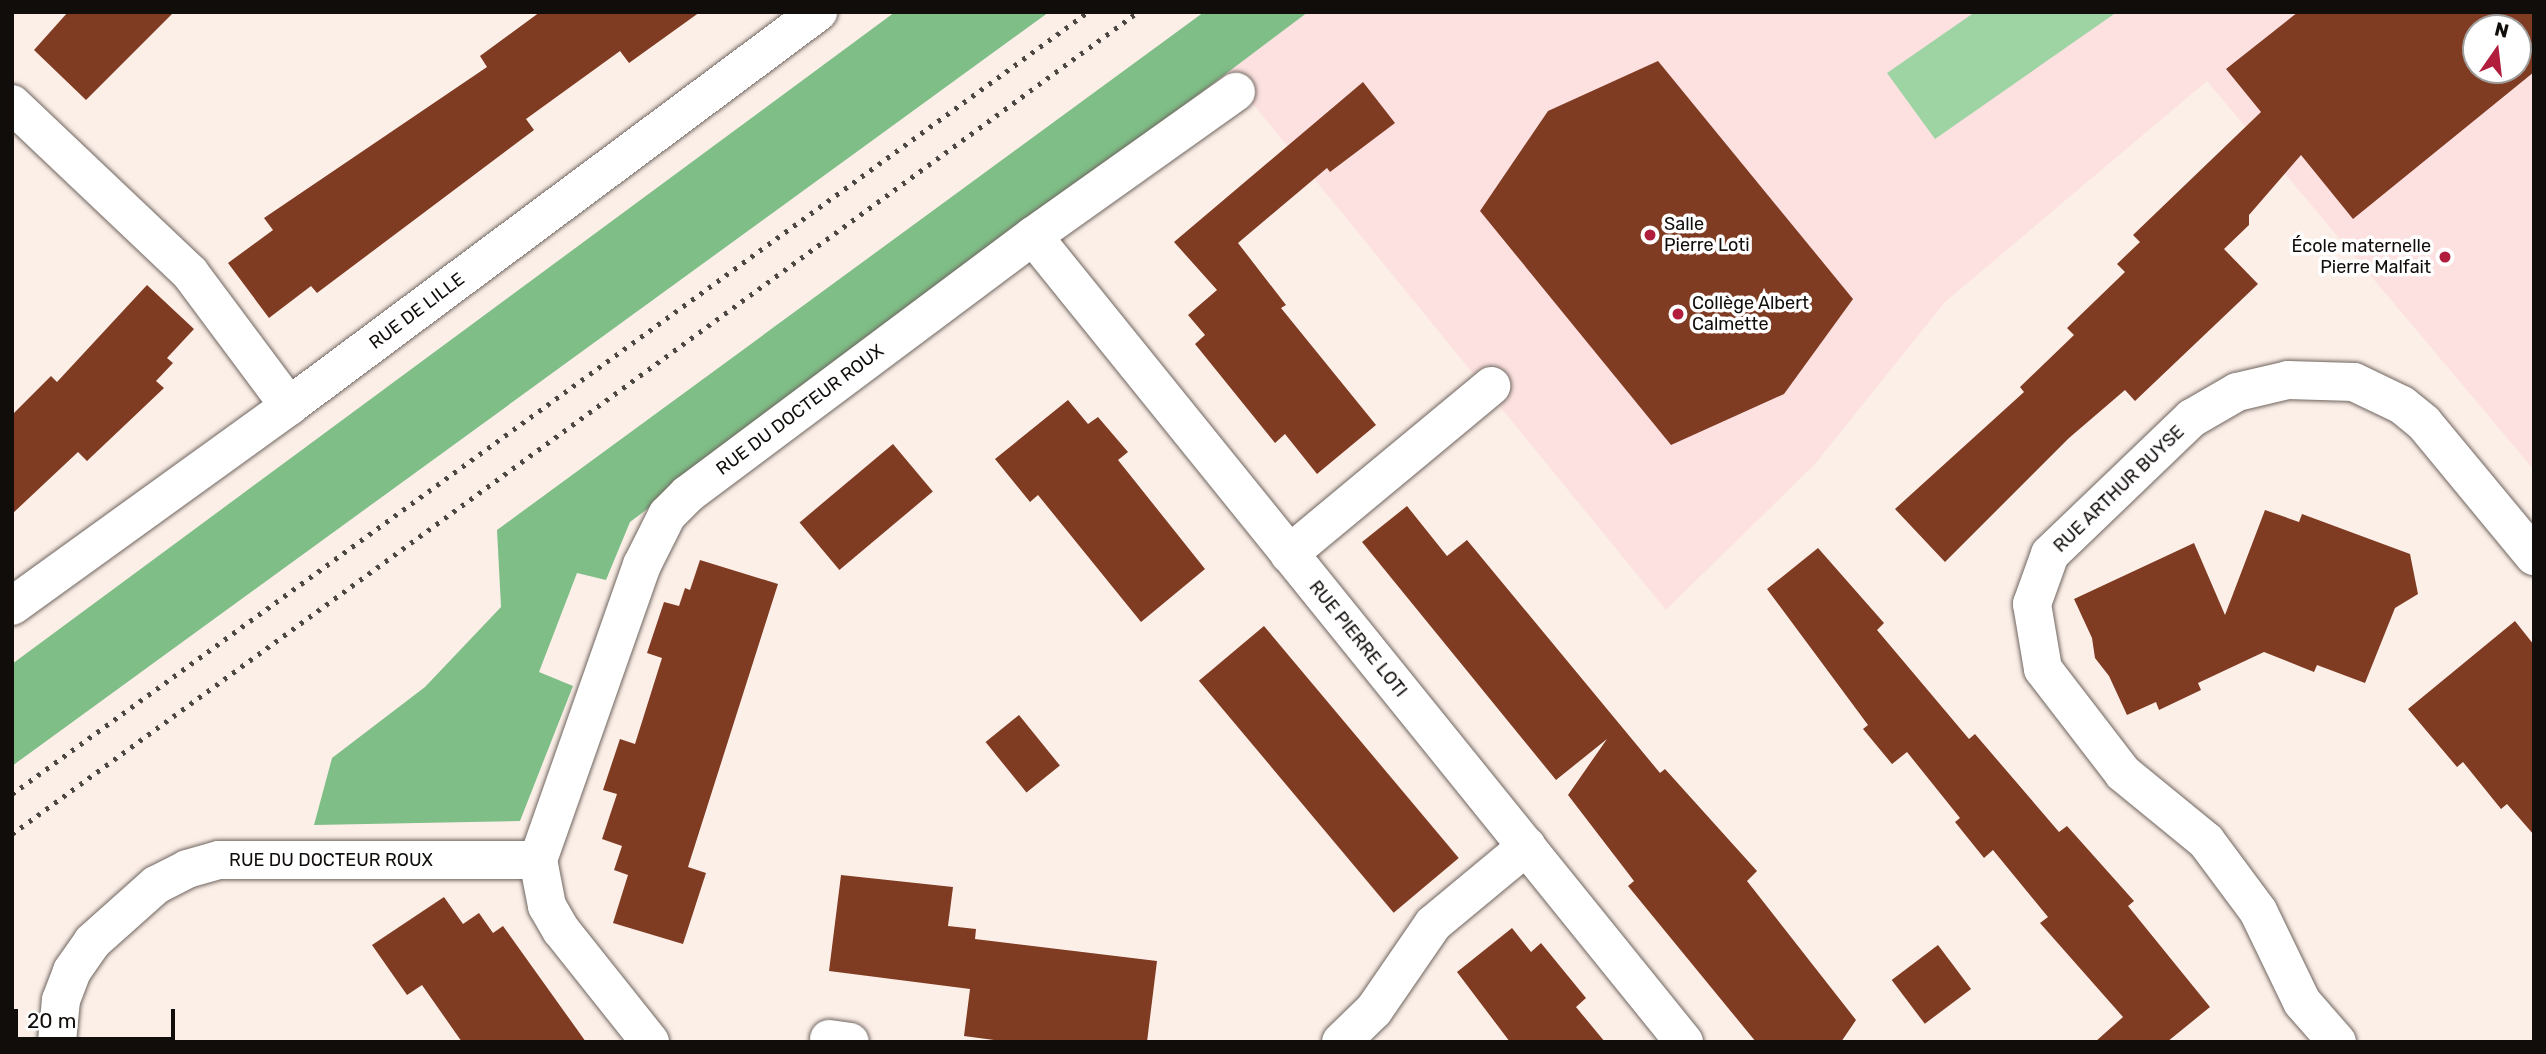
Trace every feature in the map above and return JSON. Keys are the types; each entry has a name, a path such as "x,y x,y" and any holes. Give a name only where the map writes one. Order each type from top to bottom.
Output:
{"street":[{"name":"RUE DE LILLE","path":"12,606 289,406 818,12"},
{"name":"RUE DU DOCTEUR ROUX","path":"650,1042 552,914 539,881 538,860 642,565 667,515 688,494 1033,236 1236,92"},
{"path":"12,104 190,273 289,406"},
{"name":"RUE PIERRE LOTI","path":"1033,236 1684,1042"},
{"name":"RUE ARTHUR BUYSE","path":"2337,1042 2302,1002 2258,911 2206,841 2123,773 2043,670 2032,604 2050,554 2192,418 2237,392 2288,380 2354,382 2402,405 2424,423 2534,556"},
{"path":"1289,554 1491,387"},
{"path":"1341,1042 1374,1010 1433,924 1527,846"},
{"name":"RUE DU DOCTEUR ROUX","path":"57,1042 61,1000 72,971 92,942 156,885 187,869 219,860 538,860"}],"shaded area":[{"name":"Collège Albert Calmette","path":"1308,12 2534,12 2534,470 2207,81 1945,302 1815,464 1666,610 1227,72"}],"green space":[{"path":"895,12 1049,12 12,766 12,664"},
{"path":"1204,12 1308,12 630,522 606,580 577,573 539,672 573,686 520,821 314,825 332,758 425,687 501,607 497,530"},
{"path":"1975,12 2117,12 1935,139 1887,73"}],"building":[{"path":"68,12 174,12 86,100 34,50"},
{"path":"540,12 700,12 629,63 620,51 526,119 534,130 317,293 311,286 269,318 228,263 273,230 264,218 487,67 480,56"},
{"path":"2298,12 2534,12 2532,74 2532,14 2462,14 2462,84 2519,84 2353,219 2301,155 2249,215 2249,225 2224,249 2258,284 2135,401 2125,390 2069,438 1945,562 1895,509 2024,392 2020,387 2074,335 2067,328 2125,272 2117,264 2140,242 2133,235 2261,112 2226,69"},
{"name":"Salle Pierre Loti","path":"1658,61 1853,299 1784,394 1671,445 1480,211 1548,111"},
{"path":"1363,82 1395,123 1330,172 1327,168 1238,243 1286,305 1281,308 1376,425 1317,474 1285,434 1275,443 1195,344 1205,335 1188,315 1217,290 1174,242"},
{"path":"147,285 194,329 167,358 173,363 156,381 164,388 87,461 78,452 12,514 12,415 51,376 57,382"},
{"path":"1068,400 1088,424 1098,417 1128,452 1118,460 1205,569 1141,622 1038,495 1030,502 995,459"},
{"path":"893,444 933,491 839,570 800,522"},
{"path":"1407,506 1447,556 1467,540 1660,773 1665,769 1757,871 1747,881 1856,1020 1841,1042 1756,1042 1628,886 1634,881 1568,795 1607,739 1556,780 1362,542"},
{"path":"2265,510 2299,522 2302,514 2410,554 2418,594 2395,608 2365,683 2317,665 2314,672 2264,652 2198,683 2201,690 2159,710 2156,702 2127,715 2109,676 2095,658 2092,638 2074,599 2194,543 2225,615"},
{"path":"1818,548 1884,623 1877,630 1969,739 1975,734 2059,832 2067,826 2134,901 2128,906 2210,1007 2167,1042 2095,1042 2123,1017 2040,923 2048,917 1993,850 1984,858 1955,822 1960,818 1907,752 1892,764 1863,729 1868,725 1767,589"},
{"path":"700,560 778,584 688,867 706,873 683,944 613,923 628,875 614,870 622,846 602,839 617,794 603,790 620,739 635,744 662,658 647,653 664,602 679,606 685,588 690,590"},
{"path":"2515,621 2534,645 2534,835 2507,804 2501,809 2463,762 2457,767 2408,709"},
{"path":"1264,626 1459,858 1394,913 1199,681"},
{"path":"1019,715 1060,766 1026,793 986,742"},
{"path":"841,875 953,887 948,926 976,929 975,939 1157,961 1147,1042 1009,1042 964,1036 970,989 829,971"},
{"path":"444,897 463,924 479,913 493,933 503,926 586,1042 462,1042 422,985 407,995 372,945"},
{"path":"1512,928 1531,952 1541,943 1586,998 1576,1007 1605,1042 1510,1042 1457,972"},
{"path":"1938,945 1971,989 1925,1024 1892,980"}],"railway":[{"path":"12,794 1088,12"},
{"path":"12,834 1138,12"}],"place":[{"name":"Salle Pierre Loti","path":"1650,235"},
{"name":"École maternelle Pierre Malfait","path":"2445,257"},
{"name":"Collège Albert Calmette","path":"1678,314"}]}
